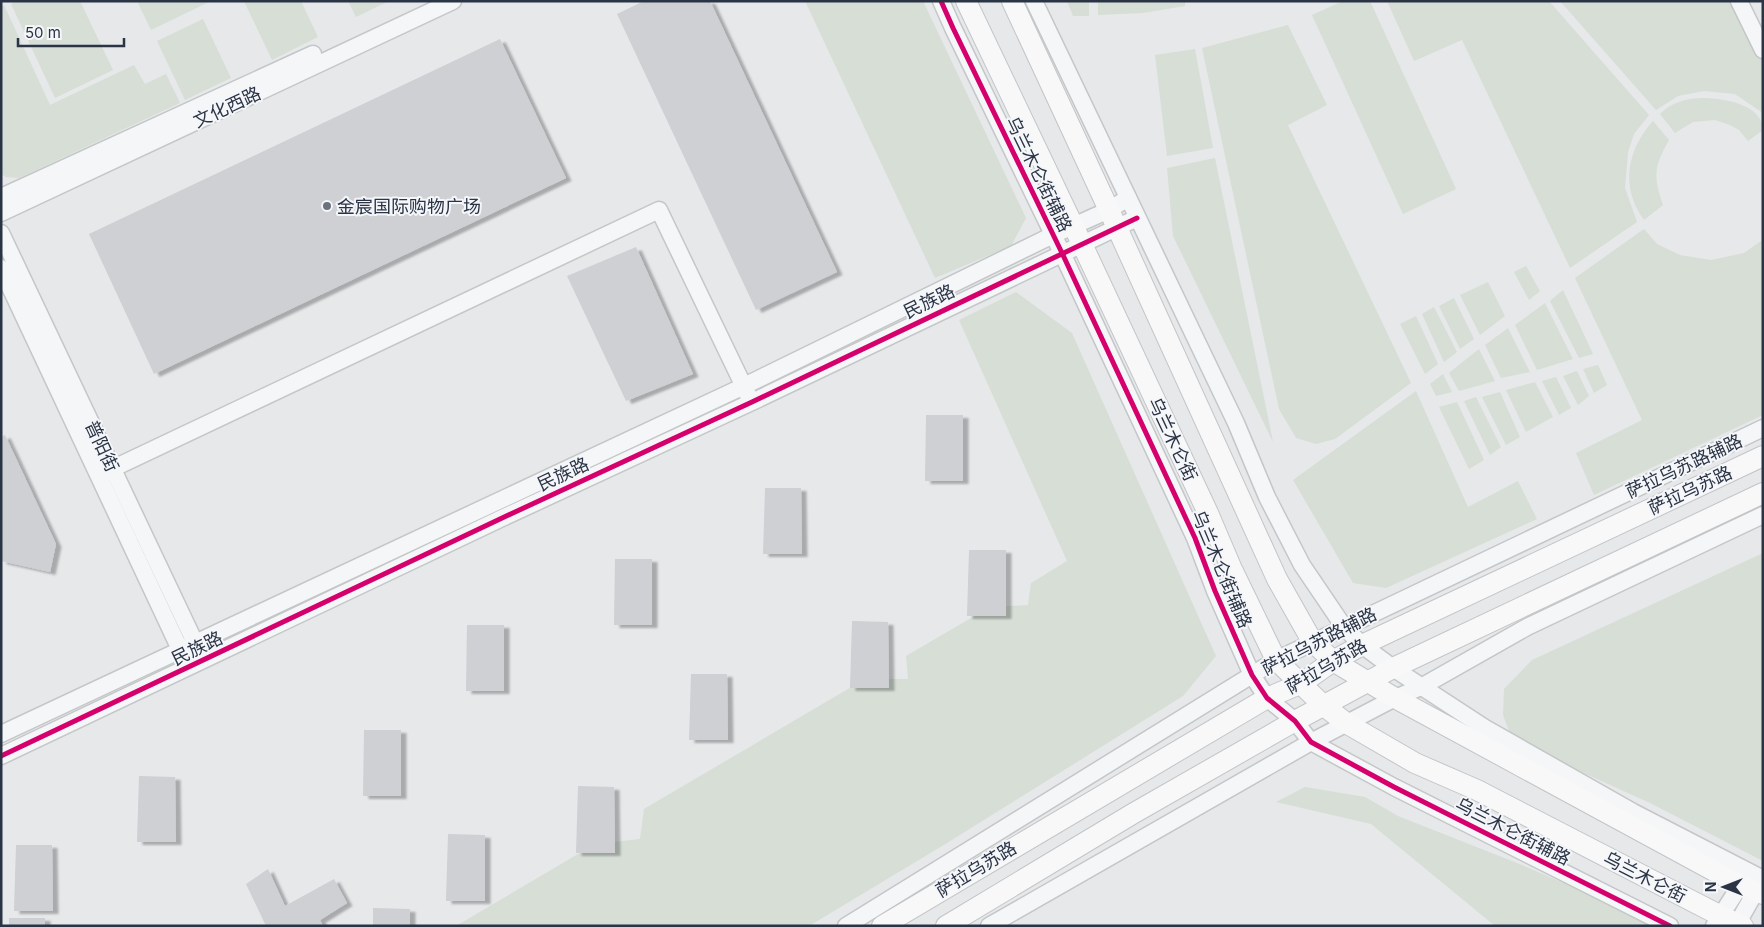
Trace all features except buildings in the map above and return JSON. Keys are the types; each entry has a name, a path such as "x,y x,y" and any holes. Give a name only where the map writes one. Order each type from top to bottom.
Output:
{"main road":[{"name":"乌兰木仑街","path":"966,1 1078,235 1204,504 1231,567 1276,660 1346,723 1414,764 1477,790 1730,923"},
{"name":"乌兰木仑街","path":"1012,1 1277,579 1312,641 1333,661 1395,698 1755,884"},
{"name":"萨拉乌苏路","path":"882,926 1267,698 1302,683 1333,661 1362,645 1763,456"},
{"name":"萨拉乌苏路","path":"946,926 1134,813 1295,720 1393,668 1763,493"}],"street":[{"name":"文化西路","path":"1,198 429,1"},
{"name":"文化西路","path":"1,213 453,1"},
{"name":"乌兰木仑街辅路","path":"941,1 1062,253 1195,538 1215,591 1252,675 1267,698 1295,720 1311,742 1394,787 1670,926"},
{"path":"1034,1 1236,423 1267,497 1302,565 1344,626 1362,645 1393,668 1485,728 1755,884 1730,923"},
{"path":"1739,1 1763,50"},
{"name":"民族路","path":"1,756 752,402 1062,253 1078,235 1109,210 1128,198"},
{"path":"105,471 659,210 742,387 752,402"},
{"name":"民族路","path":"1,734 742,387 1053,235 1078,235 1116,229 1137,218"},
{"name":"普阳街","path":"1,233 105,471"},
{"name":"普阳街","path":"1,268 105,471 188,646 188,668"},
{"name":"萨拉乌苏路辅路","path":"846,926 1276,660 1312,641 1763,428"},
{"path":"989,926 1311,742 1395,698 1421,687 1527,626 1763,515"},
{"name":"普阳街","path":"188,646 204,659"}],"shaded area":[{"path":"17,1 80,1 113,70 55,98 11,4"},
{"path":"137,1 211,1 151,30"},
{"path":"244,1 301,1 318,37 272,60"},
{"path":"348,1 389,1 356,17"},
{"path":"805,1 923,1 1026,218 1011,246 935,278"},
{"path":"1067,1 1089,1 1089,16 1073,16"},
{"path":"1098,1 1185,1 1185,6 1143,13 1098,15"},
{"path":"1343,1 1370,1 1456,189 1403,214 1312,15"},
{"path":"1387,1 1549,1 1649,115 1634,134 1628,152 1625,188 1637,222 1570,268 1462,40 1414,61"},
{"path":"1560,1 1735,1 1763,59 1763,113 1735,94 1704,91 1678,96 1656,110"},
{"path":"4,5 50,105 134,65 145,84 166,74 180,103 19,178 6,177 1,174 1,7"},
{"path":"203,19 231,78 185,100 157,41"},
{"path":"1288,25 1327,105 1288,125 1411,383 1335,439 1316,444 1296,438 1279,409 1202,48"},
{"path":"1195,49 1213,148 1167,156 1155,55"},
{"path":"1701,98 1730,101 1749,108 1761,121 1763,130 1748,141 1739,130 1715,120 1693,122 1675,133 1660,114 1679,102"},
{"path":"1653,121 1669,140 1660,157 1657,171 1658,186 1663,205 1644,220 1636,207 1632,195 1629,182 1630,169 1632,156 1637,144"},
{"path":"1215,158 1273,442 1173,236 1167,168"},
{"path":"1644,229 1657,244 1680,255 1711,260 1744,253 1761,241 1763,243 1763,415 1594,495 1576,453 1642,420 1575,278"},
{"path":"1526,266 1540,291 1529,300 1514,272"},
{"path":"1488,282 1505,316 1480,335 1460,295"},
{"path":"1563,290 1593,354 1579,358 1550,301"},
{"path":"1016,292 1072,333 1216,656 1183,696 947,843 809,926 456,926 595,844 640,839 644,809 865,679 908,679 906,656 990,607 1028,605 1031,583 1067,561 959,320"},
{"path":"1454,298 1474,339 1460,349 1439,306"},
{"path":"1545,303 1573,359 1537,370 1515,325"},
{"path":"1434,307 1457,352 1444,362 1422,314"},
{"path":"1416,316 1438,364 1425,374 1400,324"},
{"path":"1508,328 1530,372 1501,378 1485,345"},
{"path":"1479,349 1495,381 1459,391 1449,373"},
{"path":"1598,365 1607,385 1594,393 1583,369"},
{"path":"1577,371 1589,396 1578,405 1563,376"},
{"path":"1443,374 1452,392 1436,396 1430,384"},
{"path":"1556,377 1571,408 1559,415 1542,381"},
{"path":"1535,382 1553,417 1526,432 1506,390"},
{"path":"1416,391 1468,507 1518,481 1537,519 1386,588 1353,583 1293,480"},
{"path":"1500,392 1520,437 1506,445 1482,397"},
{"path":"1476,397 1501,447 1490,455 1464,401"},
{"path":"1457,402 1484,460 1469,469 1439,407"},
{"path":"1763,553 1763,861 1650,803 1513,741 1503,715 1504,689 1532,660"},
{"path":"1305,787 1365,797 1398,816 1517,863 1664,926 1495,926 1371,824 1276,802"}],"cycle path":[{"path":"941,1 1062,253 1195,538 1215,591 1252,675 1267,698 1295,721 1311,742 1394,787 1670,926"},
{"path":"1,756 500,519 752,402 1137,218"}],"place":[{"name":"金宸国际购物广场","path":"327,206"}]}
